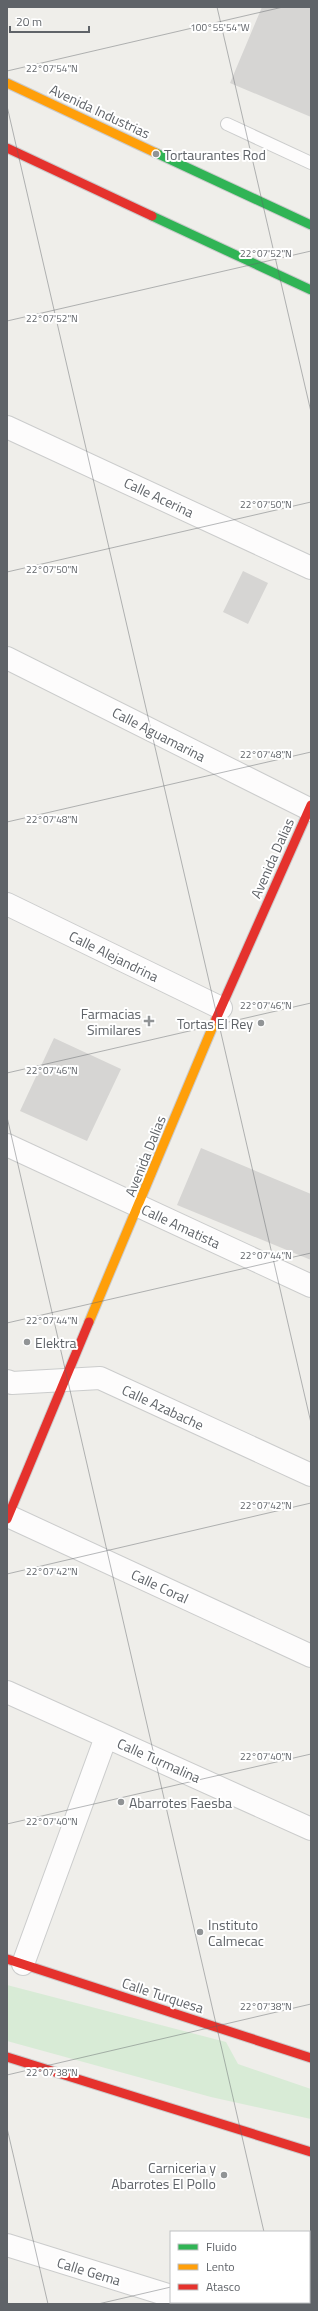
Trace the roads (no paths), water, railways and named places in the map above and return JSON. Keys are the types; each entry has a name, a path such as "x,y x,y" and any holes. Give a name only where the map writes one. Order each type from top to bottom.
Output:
{"main road":[{"name":"Avenida Industrias","path":"7,83 311,226"},
{"path":"7,148 311,290"},
{"name":"Avenida Dalias","path":"8,1517 67,1380 221,1008 310,808"},
{"name":"Calle Turquesa","path":"15,1962 311,2058"},
{"path":"7,2057 311,2152"}],"street":[{"name":"Calle Acerina","path":"7,427 311,568"},
{"name":"Calle Aguamarina","path":"7,658 310,808"},
{"name":"Calle Alejandrina","path":"7,904 221,1008"},
{"name":"Calle Amatista","path":"7,1145 311,1286"},
{"name":"Calle Azabache","path":"7,1381 12,1383 100,1378 311,1475"},
{"name":"Calle Coral","path":"8,1517 311,1656"},
{"name":"Calle Turmalina","path":"7,1692 311,1829"},
{"path":"15,1962 106,1737"},
{"name":"Calle Gema","path":"7,2245 170,2296"}],"lane":[{"path":"227,124 311,163"}],"place":[{"name":"Tortaurantes Rod","path":"156,154"},
{"name":"Farmacias Similares","path":"149,1021"},
{"name":"Tortas El Rey","path":"261,1023"},
{"name":"Elektra","path":"27,1342"},
{"name":"Abarrotes Faesba","path":"121,1802"},
{"name":"Instituto Calmecac","path":"200,1932"},
{"name":"Carniceria y Abarrotes El Pollo","path":"224,2175"}]}
